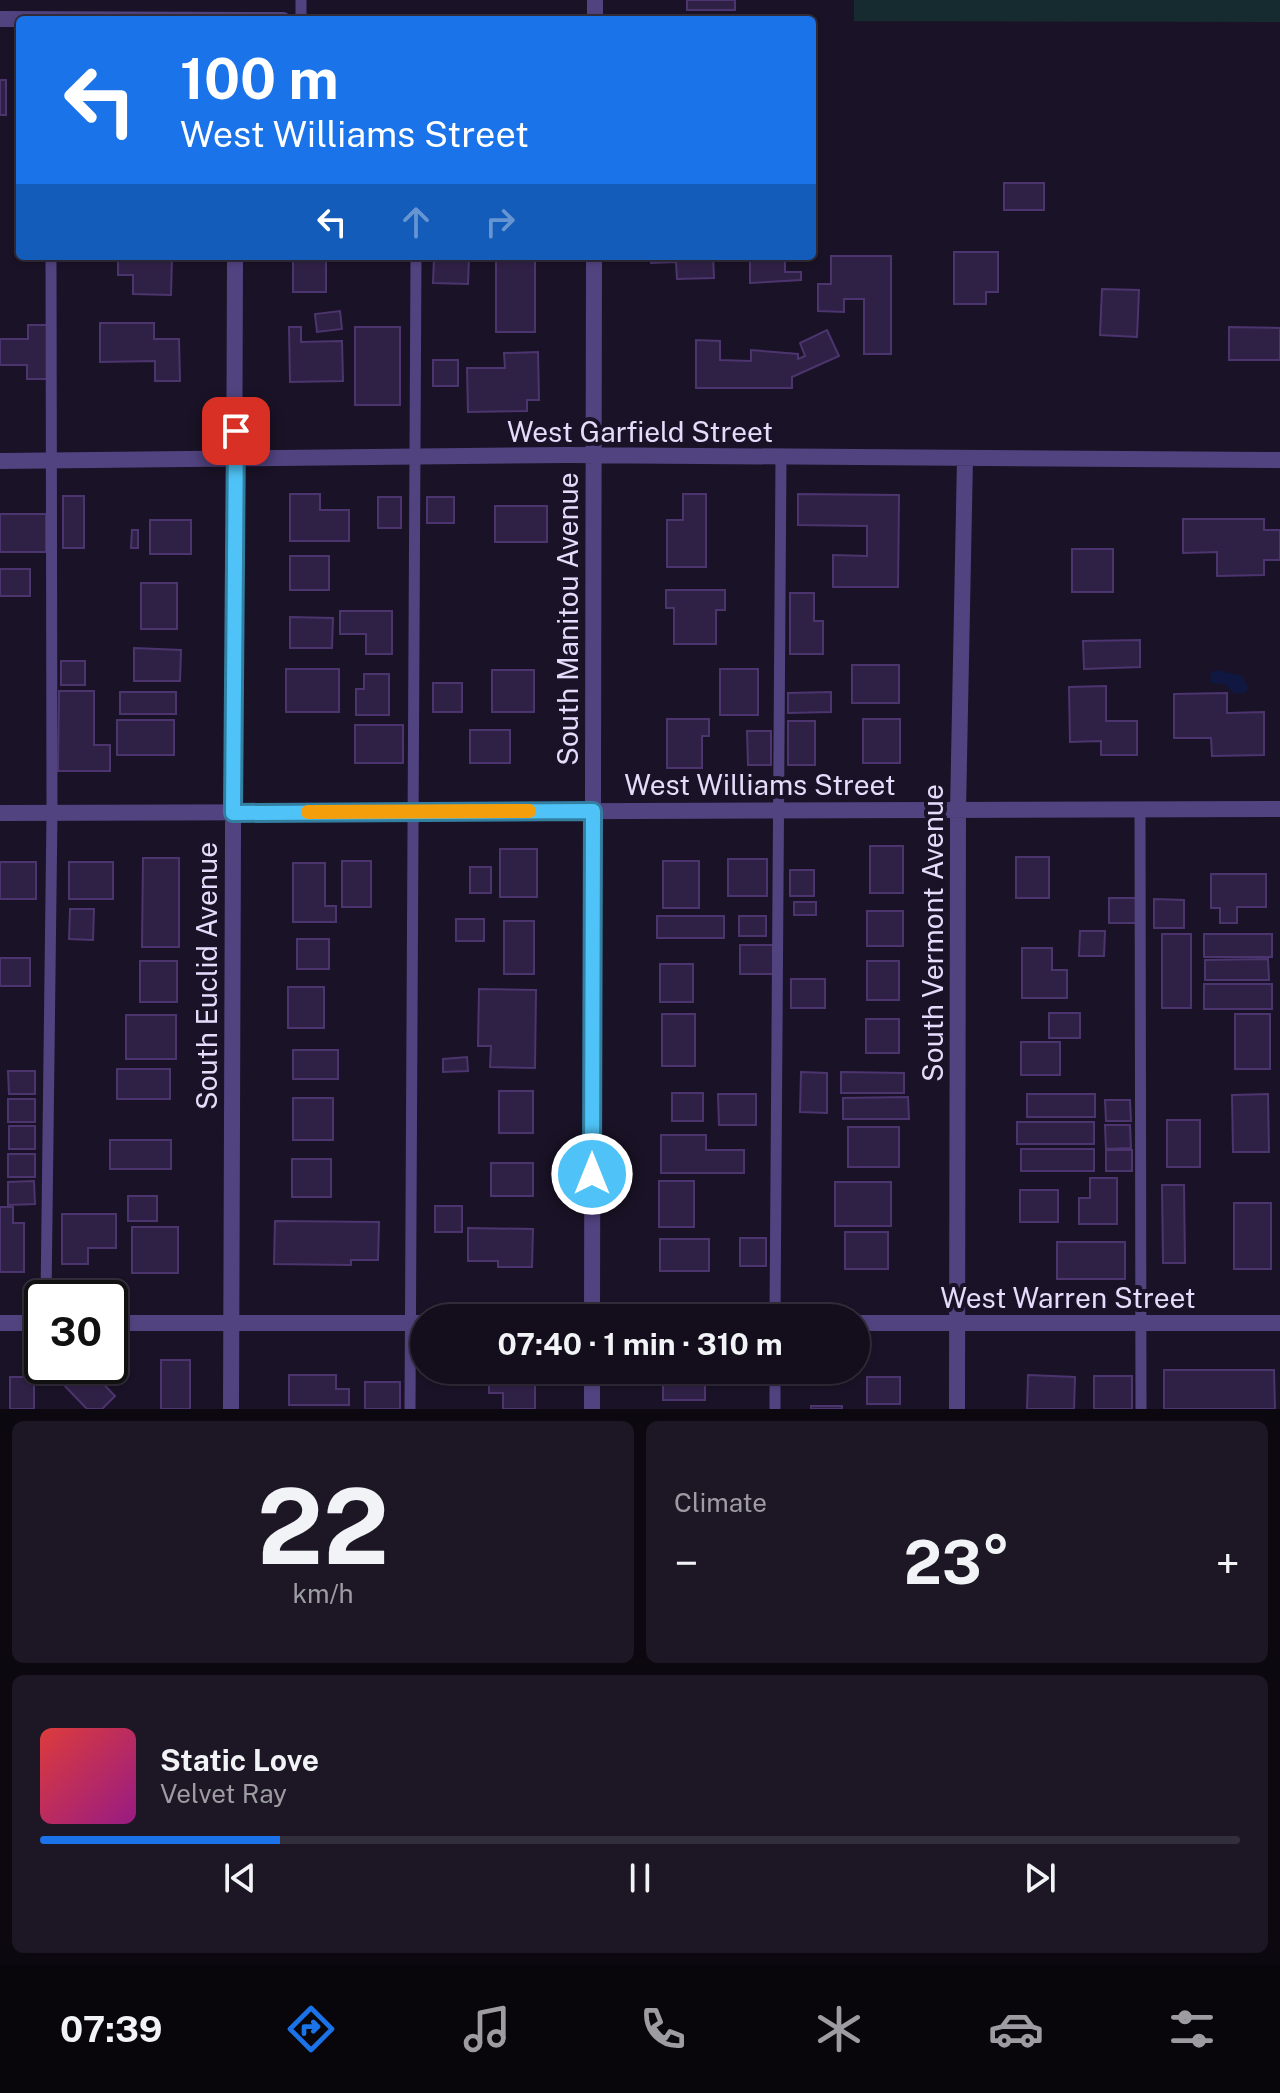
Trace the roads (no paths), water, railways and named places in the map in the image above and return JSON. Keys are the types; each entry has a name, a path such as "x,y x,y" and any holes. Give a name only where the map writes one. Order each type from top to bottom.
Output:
{"street":[{"name":"South Euclid Avenue","path":"231,1409 235,260"},
{"name":"South Manitou Avenue","path":"592,1304 594,260"},
{"name":"West Garfield Street","path":"0,461 593,455 1280,460"},
{"name":"South Vermont Avenue","path":"957,1409 958,810 965,458"},
{"name":"West Williams Street","path":"0,813 1280,809"},
{"path":"0,1323 24,1323"},
{"path":"128,1323 410,1323"},
{"name":"West Warren Street","path":"870,1323 1280,1323"},
{"path":"592,1384 592,1409"}],"lane":[{"path":"46,1280 52,813 51,260"},
{"path":"416,260 413,812 418,1304"},
{"path":"775,1304 781,458"},
{"path":"1140,809 1141,1409"},
{"path":"410,1409 412,1384"},
{"path":"775,1384 775,1409"}],"water":[{"path":"1217,670 1242,676 1248,687 1245,693 1234,693 1225,684 1210,683 1211,672"}]}
